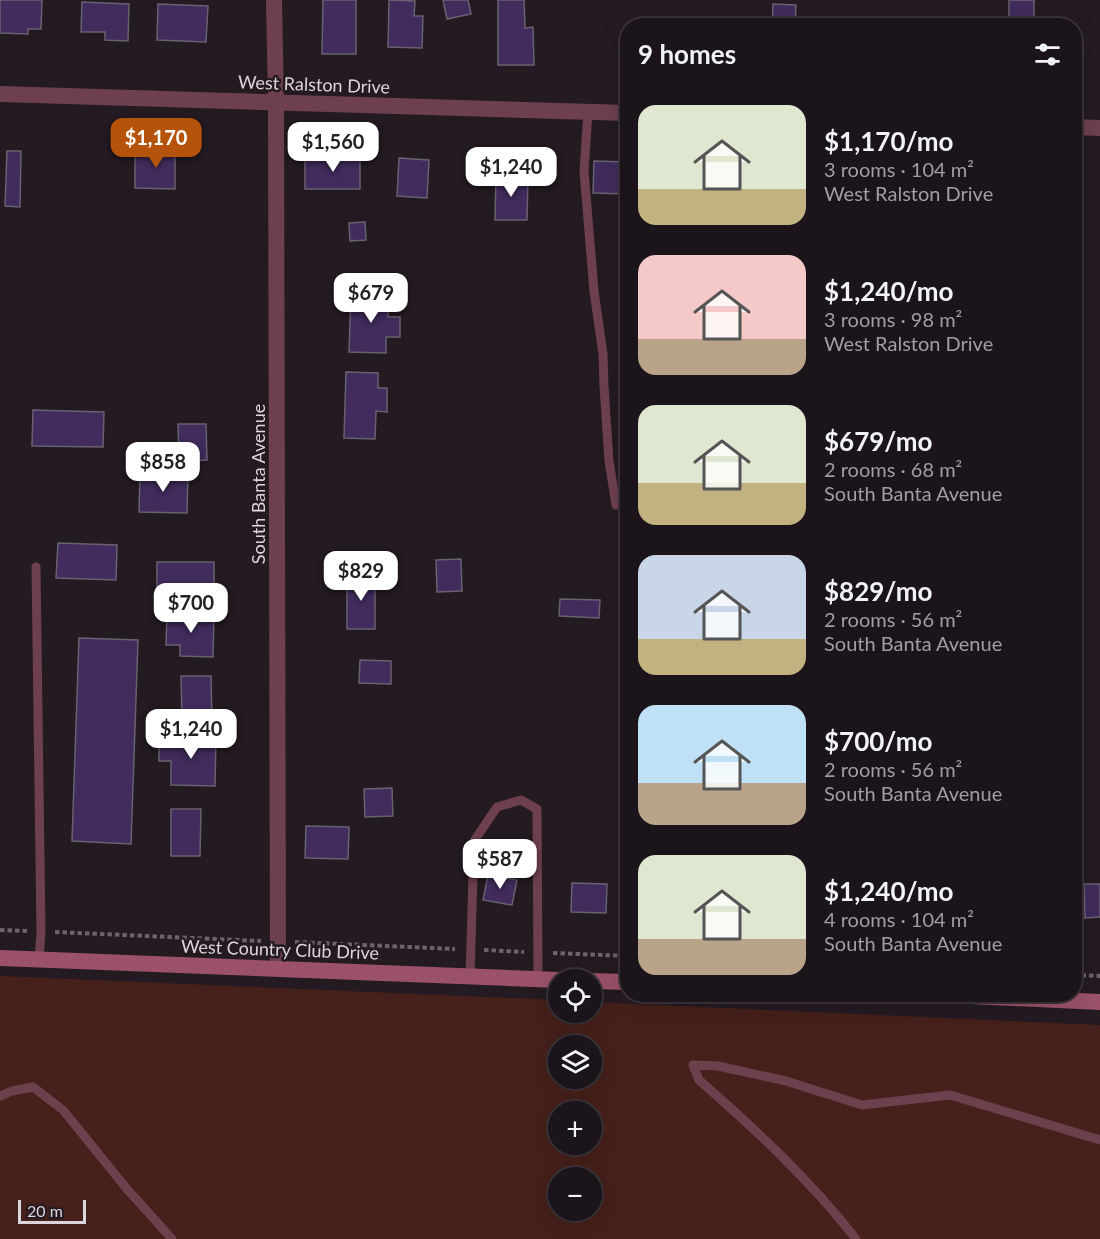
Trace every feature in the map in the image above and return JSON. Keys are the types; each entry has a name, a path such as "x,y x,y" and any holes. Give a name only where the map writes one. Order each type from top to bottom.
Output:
{"main road":[{"name":"West Country Club Drive","path":"0,958 548,980"},
{"path":"602,981 620,982"},
{"path":"1082,1001 1100,1002"}],"street":[{"name":"South Banta Avenue","path":"274,0 278,968"},
{"name":"West Ralston Drive","path":"0,94 620,113"},
{"path":"1082,127 1100,128"}],"lane":[{"path":"588,112 584,171 594,291 603,354 609,461 616,506"},
{"path":"36,567 41,932 39,960"},
{"path":"470,976 474,841 497,807 521,801 537,809 538,979"},
{"path":"856,1239 834,1211 787,1161 699,1080 693,1065 718,1066 786,1080 862,1105 950,1095 1100,1140"},
{"path":"0,1096 33,1086 63,1110 127,1189 172,1239"}],"path":[{"path":"0,930 620,956"},
{"path":"1082,975 1100,976"}],"shaded area":[{"path":"0,976 548,1000 548,1023 602,1023 602,1002 1100,1025 1100,1239 0,1239"}],"building":[{"path":"0,0 42,0 41,29 28,29 28,34 0,33"},
{"path":"323,0 356,0 356,54 322,54"},
{"path":"389,0 415,1 414,16 423,16 422,48 388,47"},
{"path":"443,0 468,0 471,14 447,19"},
{"path":"498,0 524,0 525,28 533,27 534,65 498,65"},
{"path":"1009,0 1034,0 1034,18 1009,18"},
{"path":"82,2 129,4 128,41 105,40 105,32 81,32"},
{"path":"158,4 208,6 206,42 157,40"},
{"path":"773,4 796,5 795,18 772,18"},
{"path":"154,147 175,147 175,189 135,188 135,151 154,151"},
{"path":"7,151 21,151 20,207 5,206"},
{"path":"360,157 360,189 305,189 305,158"},
{"path":"399,158 429,160 427,198 397,196"},
{"path":"594,161 620,162 620,194 593,193"},
{"path":"496,177 528,177 527,220 495,220"},
{"path":"365,222 366,240 350,241 349,223"},
{"path":"351,294 388,295 388,317 400,317 400,337 386,337 386,353 349,352"},
{"path":"346,372 378,373 378,388 387,388 387,412 376,411 375,439 344,438"},
{"path":"33,410 104,412 103,447 32,446"},
{"path":"178,424 206,424 207,460 179,461"},
{"path":"140,473 188,474 187,513 139,512"},
{"path":"58,543 117,545 116,580 56,578"},
{"path":"461,559 462,591 437,592 436,560"},
{"path":"157,562 214,562 214,596 157,597"},
{"path":"347,574 375,574 375,629 347,629"},
{"path":"560,599 600,600 599,618 559,616"},
{"path":"167,614 214,615 213,657 180,656 180,645 166,645"},
{"path":"79,638 138,640 131,844 72,841"},
{"path":"360,660 391,661 391,684 359,683"},
{"path":"181,676 211,676 212,720 182,720"},
{"path":"173,736 216,737 215,786 171,785 171,761 159,761 159,743 173,743"},
{"path":"392,788 393,816 365,817 364,789"},
{"path":"171,809 201,809 200,856 171,856"},
{"path":"306,826 349,827 348,859 305,858"},
{"path":"488,875 517,880 512,905 483,900"},
{"path":"572,883 607,884 606,913 571,912"},
{"path":"1084,884 1100,884 1100,917 1085,918"}]}
